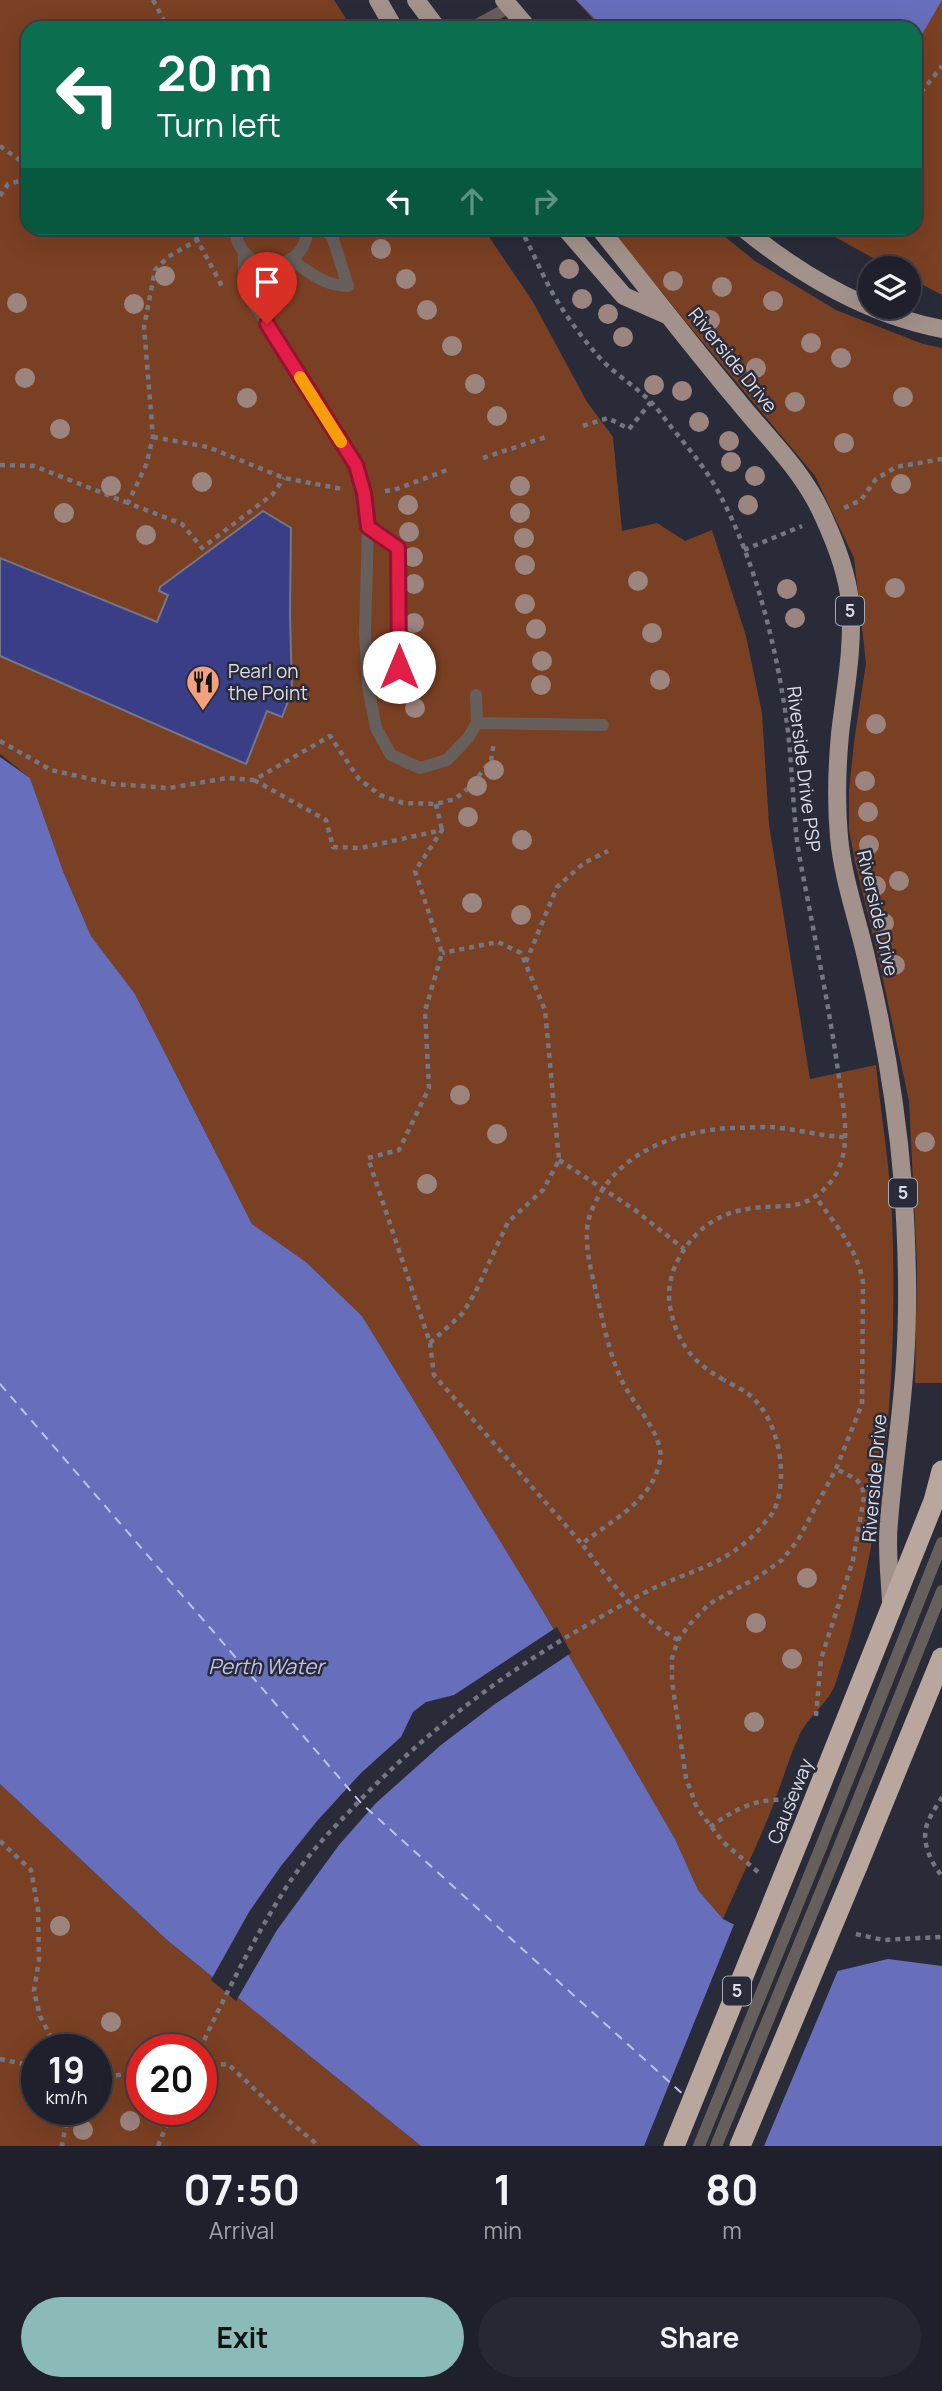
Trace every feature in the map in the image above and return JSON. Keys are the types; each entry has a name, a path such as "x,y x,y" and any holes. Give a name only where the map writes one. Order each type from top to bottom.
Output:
{"highway":[{"name":"Causeway","path":"674,2146 934,1502 942,1471"},
{"path":"740,2146 942,1658"}],"main road":[{"path":"378,0 390,21"},
{"path":"416,0 432,21"},
{"path":"507,3 522,21"},
{"path":"571,235 624,296 672,318"},
{"name":"Riverside Drive","path":"605,235 805,481 824,517 842,563 850,599 848,684 839,748 839,837 847,885 881,1023 894,1102 907,1268 905,1360 888,1526 891,1604"},
{"path":"752,235 777,256 860,303 942,329"}],"lane":[{"path":"481,21 507,3"},
{"path":"497,21 507,3"},
{"path":"236,235 244,253 261,263 271,265 290,259 299,252 306,235"},
{"path":"290,259 322,281 335,286 348,286 331,235"},
{"path":"244,253 244,275 251,301 356,465 364,493 368,527 365,631 368,687 376,728 391,755 420,768 447,760 468,738 477,723 476,695"},
{"path":"368,527 398,548 399,667 368,687"},
{"path":"477,723 603,726"},
{"path":"699,2146 942,1543"},
{"path":"716,2146 942,1591"}],"path":[{"path":"153,0 164,21"},
{"path":"922,91 942,66"},
{"path":"0,146 21,161"},
{"path":"0,196 8,184 21,181"},
{"path":"196,235 220,284 235,303 251,301"},
{"name":"Riverside Drive PSP","path":"524,235 560,306 601,359 651,402 702,463 720,495 744,550 765,613 788,730 797,842 831,1021 843,1105 843,1157 837,1174 815,1196"},
{"path":"128,503 146,465 153,437 144,327 155,270 168,257 199,239"},
{"path":"583,426 608,418 629,429 651,402"},
{"path":"153,437 208,447 284,478 364,493 394,490 447,470"},
{"path":"483,458 546,437"},
{"path":"837,511 861,500 876,479 896,467 942,459"},
{"path":"0,465 34,466 182,524 202,548 273,494 284,478"},
{"path":"744,550 806,524"},
{"path":"254,780 330,737 359,779 380,795 403,803 436,804 455,799 471,786 491,760 498,723"},
{"path":"0,741 51,770 113,784 169,788 227,778 254,780 326,820 333,847 360,848 442,830"},
{"path":"436,804 442,830 415,871 442,953 425,1010 429,1088 399,1150 368,1158 429,1343 434,1375 582,1544 605,1575 664,1633 678,1640"},
{"path":"526,962 557,887 584,863 608,851"},
{"path":"429,1343 462,1314 475,1293 508,1222 543,1190 559,1160 545,1010 521,953 498,942 442,953"},
{"path":"582,1544 628,1512 643,1495 660,1460 655,1434 630,1396 614,1360 589,1259 587,1231 590,1214 603,1188 629,1160 648,1147 686,1135 726,1129 771,1127 845,1137"},
{"path":"559,1160 603,1188 684,1249"},
{"path":"207,2034 226,1994 288,1884 327,1835 373,1786 431,1733 494,1684 644,1593 725,1558 747,1543 772,1514 781,1484 780,1452 769,1420 749,1394 708,1371 690,1355 674,1328 669,1301 673,1271 695,1234 709,1223 732,1213 755,1208 787,1208 815,1196 856,1255 861,1269 862,1404 836,1469 798,1540 782,1560 758,1577 709,1604 678,1640 672,1658 672,1681 686,1778 697,1808 710,1827 744,1862 766,1877"},
{"path":"814,1723 818,1710 821,1659 853,1560 864,1497 862,1486 856,1479 836,1469"},
{"path":"782,1812 790,1787"},
{"path":"942,1797 926,1828 927,1849 942,1876"},
{"path":"710,1827 730,1813 765,1799 786,1800"},
{"path":"0,1841 31,1870 38,1922 39,1960 34,1991 40,2017 49,2034"},
{"path":"843,1931 883,1940 942,1937"},
{"path":"0,2059 21,2064"},
{"path":"217,2065 228,2064 319,2146"},
{"path":"64,2146 66,2125"},
{"path":"158,2146 167,2125"}],"shaded area":[{"path":"0,0 334,0 348,21 21,21 21,235 488,235 533,302 587,402 613,437 622,531 657,523 685,541 712,530 746,636 762,713 769,825 810,1079 876,1065 891,1198 893,1276 893,1335 885,1452 867,1569 853,1626 833,1689 800,1734 765,1826 723,1919 698,1890 675,1839 543,1611 362,1316 306,1262 252,1224 135,994 91,936 63,871 30,778 0,754"},
{"path":"576,0 942,0 942,295 921,284 921,256 869,256 832,235 922,235 922,21 595,21"},
{"path":"616,235 723,235 755,261 836,310 923,344 942,348 942,1383 915,1383 917,1263 909,1101 849,830 849,791 866,663 854,558 815,476"},
{"path":"0,1784 167,1940 421,2146 0,2146"}],"water":[{"path":"576,0 942,0 922,34 922,21 597,21"},
{"name":"Perth Water","path":"0,757 30,778 63,871 91,936 135,994 252,1224 306,1262 362,1316 543,1611 675,1839 698,1890 723,1919 829,1973 888,1959 942,1966 942,2146 421,2146 167,1940 0,1784"}],"pier":[{"path":"557,1627 571,1653 495,1704 441,1745 376,1803 339,1845 277,1930 236,2001 211,1980 249,1912 281,1866 361,1773 401,1737 413,1712 426,1702 454,1695"},
{"path":"735,1922 829,1970 839,1968 764,2146 644,2146"}],"building":[{"path":"263,511 291,528 292,691 282,717 267,711 246,764 0,656 0,558 157,622 168,595 159,591 160,587"}],"ferry route":[{"path":"0,1384 361,1803 685,2096"}],"slow traffic":[{"path":"300,377 341,442"}],"place":[{"name":"Pearl on the Point","path":"203,712"}],"route":[{"path":"267,324 356,465 364,493 368,527 398,548 399,667"}]}
